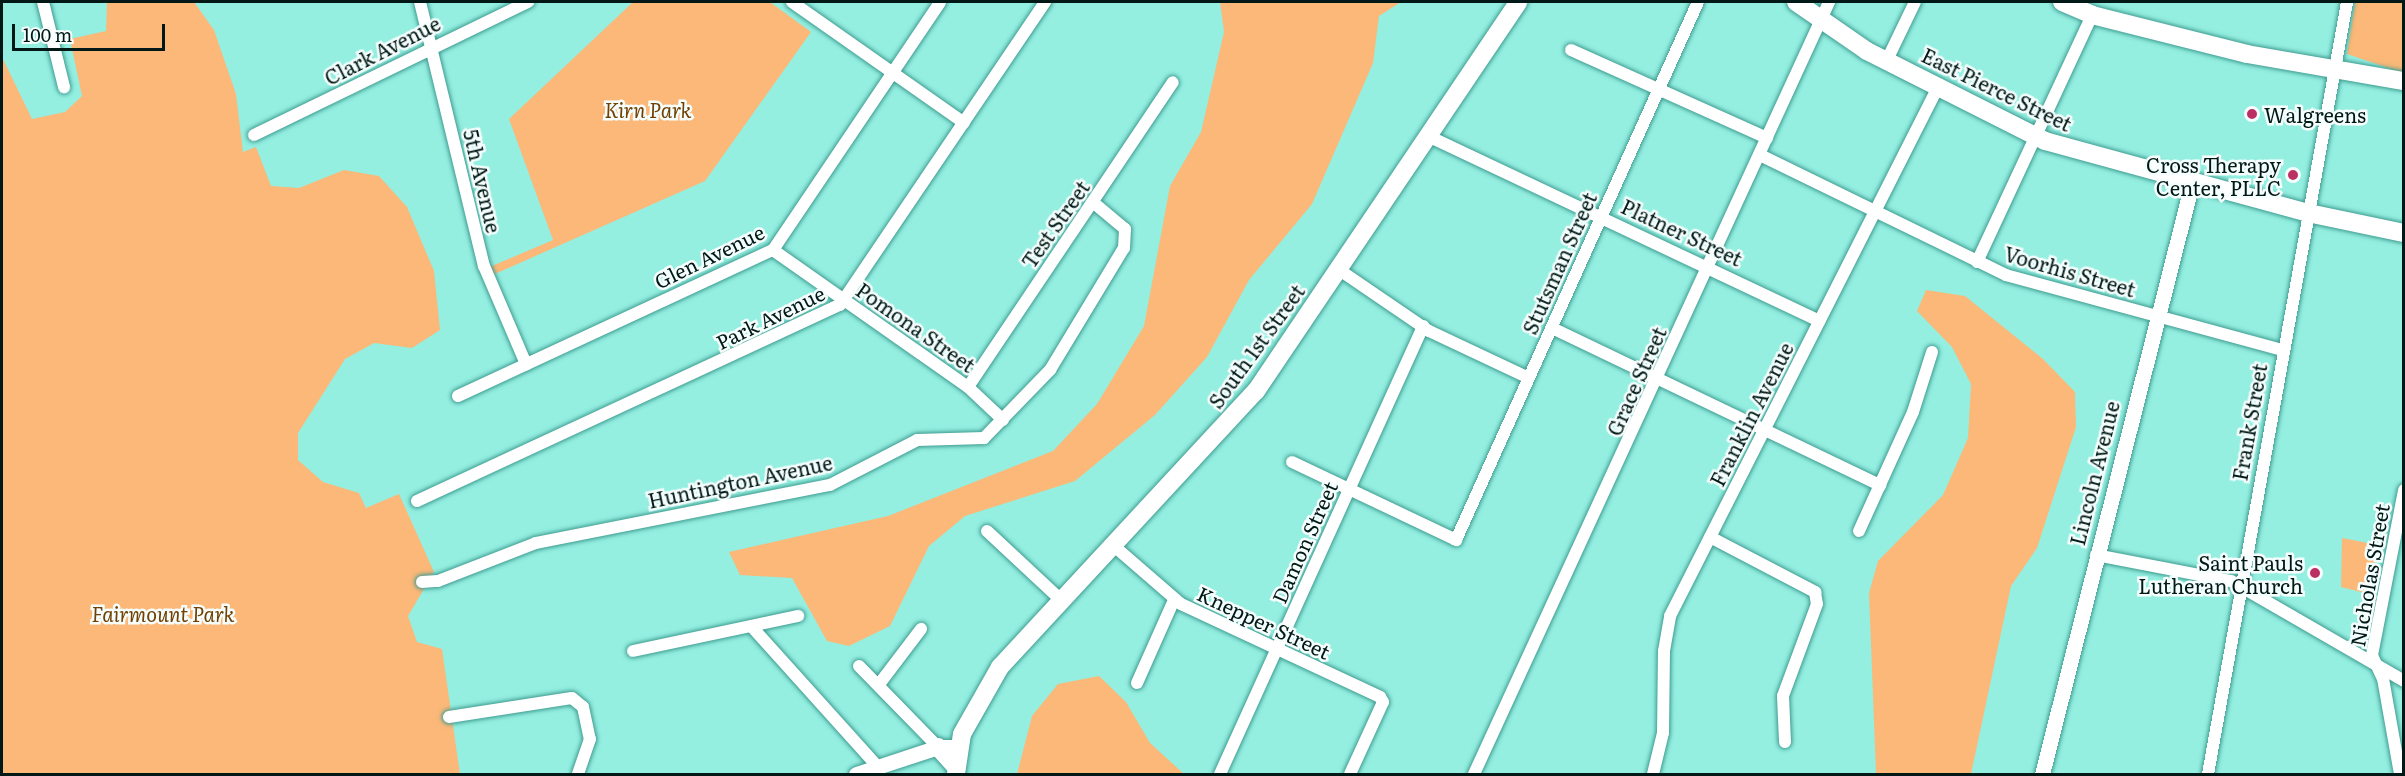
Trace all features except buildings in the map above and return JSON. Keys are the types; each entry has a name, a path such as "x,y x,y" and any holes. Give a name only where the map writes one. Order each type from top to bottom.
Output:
{"main road":[{"name":"South 1st Street","path":"958,747 1000,667 1246,404 1518,2"},
{"name":"East Pierce Street","path":"1796,2 1887,60 2035,136 2192,183 2308,213 2403,233"},
{"path":"2062,2 2092,15 2403,92"},
{"path":"2333,73 2403,81"},
{"path":"939,747 956,770"},
{"path":"956,770 958,747"}],"street":[{"path":"43,2 64,87"},
{"name":"5th Avenue","path":"420,2 484,266 526,364"},
{"name":"Clark Avenue","path":"254,135 528,2"},
{"path":"792,2 964,123"},
{"name":"Glen Avenue","path":"458,396 773,250 894,74 940,2"},
{"name":"Park Avenue","path":"417,501 825,315 844,300 1045,2"},
{"name":"Stutsman Street","path":"1349,489 1456,540 1698,2"},
{"name":"Grace Street","path":"1474,774 1660,377 1829,2"},
{"path":"1887,60 1915,2"},
{"name":"Frank Street","path":"2208,774 2239,588 2347,2"},
{"path":"1977,262 2092,15"},
{"path":"1571,50 1767,138"},
{"name":"Test Street","path":"968,387 1094,203 1173,82"},
{"name":"Franklin Avenue","path":"1653,774 1663,733 1665,631 1710,537 1938,87"},
{"name":"Platner Street","path":"1428,136 1709,266 1820,321"},
{"name":"Voorhis Street","path":"1760,155 1977,262 2156,316 2282,350"},
{"name":"Lincoln Avenue","path":"2042,774 2156,316 2192,183"},
{"name":"Huntington Avenue","path":"422,582 438,581 536,543 830,485 898,446 929,439 984,438 1003,420 1062,352 1124,248 1125,229 1094,203"},
{"name":"Pomona Street","path":"773,250 968,387 1003,420"},
{"path":"1338,269 1423,326 1529,378"},
{"name":"Damon Street","path":"1220,774 1423,326"},
{"path":"1552,328 1660,377 1880,485"},
{"path":"1859,531 1913,412 1932,352"},
{"path":"1292,462 1349,489"},
{"name":"Nicholas Street","path":"2400,774 2378,667 2372,655 2398,546 2403,489"},
{"path":"987,531 1062,601"},
{"path":"1710,537 1811,588 1817,604 1783,696 1785,742"},
{"name":"Knepper Street","path":"1114,546 1174,600 1380,697 1383,702 1350,774"},
{"path":"2096,555 2221,578 2403,681"},
{"path":"1137,683 1174,600"},
{"path":"633,651 798,616"},
{"path":"752,627 878,767"},
{"path":"880,684 921,628"},
{"path":"860,666 939,747"},
{"path":"449,717 572,698 583,707 590,738 578,774"},
{"path":"856,774 939,747 958,747"}],"green space":[{"name":"Fairmount Park","path":"107,2 194,2 214,30 236,94 243,152 256,147 271,186 299,188 344,170 379,176 407,207 434,271 440,330 412,348 374,343 345,359 298,433 298,460 323,482 359,493 366,508 399,494 434,572 408,616 417,642 442,649 460,774 2,774 2,57 32,119 65,112 82,96 70,39 106,31"},
{"name":"Kirn Park","path":"633,2 770,2 811,32 705,181 488,277 485,269 553,240 509,119"},
{"path":"1220,2 1401,2 1379,16 1373,63 1312,204 1249,280 1207,357 1155,415 1075,481 965,516 929,546 890,626 849,646 827,641 792,578 740,575 729,552 888,516 1053,451 1097,404 1144,326 1170,186 1201,132 1224,32"},
{"path":"2355,2 2403,2 2403,73 2347,54"},
{"path":"1926,290 1965,296 2043,359 2075,392 2076,427 2037,548 2011,586 1971,774 1876,774 1869,593 1878,561 1943,495 1968,438 1971,384 1952,347 1917,311"},
{"path":"2342,538 2378,545 2369,594 2341,587"},
{"path":"1099,676 1126,702 1150,743 1184,774 1017,774 1032,716 1058,684"}],"place":[{"name":"Walgreens","path":"2252,114"},
{"name":"Cross Therapy Center, PLLC","path":"2293,175"},
{"name":"Saint Pauls Lutheran Church","path":"2315,573"}]}
